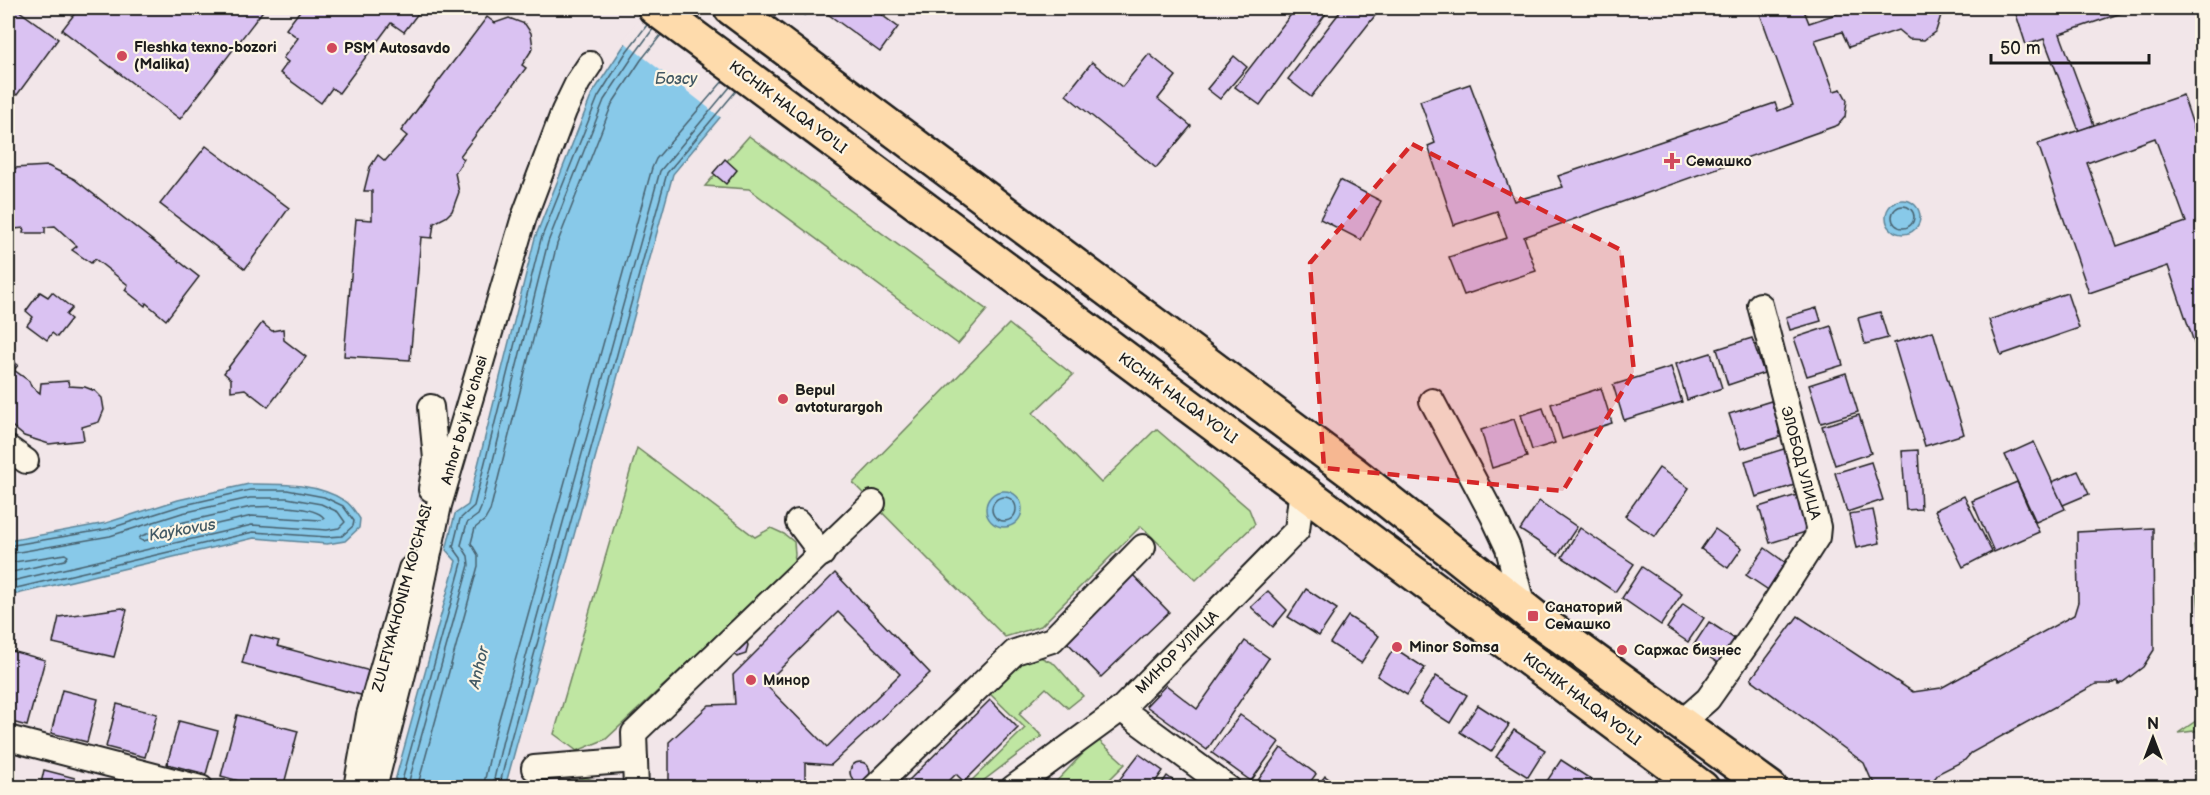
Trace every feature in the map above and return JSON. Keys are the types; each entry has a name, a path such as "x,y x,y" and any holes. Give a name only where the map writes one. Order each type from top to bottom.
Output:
{"highway":[{"name":"KICHIK HALQA YO'LI","path":"655,8 1702,788"},
{"path":"731,8 1353,473 1523,608 1770,788"},
{"path":"1181,401 1208,364"}],"street":[{"name":"Anhor boʻyi koʻchasi","path":"374,788 407,658 439,505 524,217 564,111 590,64"},
{"name":"ЭЛОБОД УЛИЦА","path":"1682,722 1708,699 1765,618 1817,537 1818,527 1760,305"},
{"path":"1431,401 1508,548 1523,608"},
{"name":"ZULFIYAKHONIM KO'CHASI","path":"356,788 369,716 425,519 436,459 431,407"},
{"name":"МИНОР УЛИЦА","path":"1013,788 1121,709 1297,530 1302,488"},
{"path":"636,788 634,733 873,503"},
{"path":"798,522 822,554"},
{"path":"873,788 1015,652 1052,640 1143,547"},
{"path":"1121,709 1228,788"},
{"path":"8,738 201,788"},
{"path":"534,768 635,760"}],"highlighted area":[{"path":"1412,144 1621,250 1634,372 1563,491 1324,468 1310,263"}],"green space":[{"path":"749,136 987,310 958,344 749,189 705,186"},
{"path":"1009,324 1073,375 1033,413 1101,483 1156,429 1249,509 1255,524 1196,580 1141,526 1041,626 1005,637 853,483"},
{"path":"637,448 755,537 771,528 784,534 794,542 793,565 606,739 577,751 554,734"},
{"path":"2202,542 2202,650 2194,545"},
{"path":"1038,656 1055,664 1083,696 1068,708 1046,688 1019,714 1042,736 975,787 964,788 1025,728 986,690 1015,662"},
{"path":"2202,717 2202,730 2178,733"},
{"path":"1097,739 1125,764 1102,787 1050,788"},
{"path":"586,778 602,783 606,787 553,787 562,783"}],"water":[{"name":"Бозсу","path":"653,8 806,8 805,15 673,174 505,787 393,788 456,561 446,550 455,514 468,505 535,238 592,94 623,47"},
{"path":"1903,200 1915,205 1920,217 1915,229 1903,234 1891,229 1886,217 1891,205"},
{"name":"Kaykovus","path":"249,484 298,486 334,495 347,502 353,509 360,519 359,528 345,541 327,544 254,538 8,596 8,541 106,523 178,500"},
{"path":"1004,491 1017,496 1022,509 1017,522 1004,527 991,522 986,509 991,496"}],"pier":[{"path":"649,8 793,8 807,18 724,120 623,41"}],"building":[{"path":"8,8 15,8 58,39 17,95 8,89"},
{"path":"79,8 265,8 180,119 62,30"},
{"name":"PSM Autosavdo","path":"302,8 422,8 404,32 391,23 339,93 332,88 321,103 280,73 288,62 283,58 298,38 286,29"},
{"path":"829,8 872,8 898,27 880,52 825,12"},
{"path":"1296,8 1330,8 1260,105 1235,87"},
{"path":"1343,8 1381,8 1311,97 1288,79"},
{"name":"Семашко","path":"1758,8 1803,8 1809,23 1836,14 1833,8 1964,8 1941,15 1936,31 1924,40 1909,39 1898,30 1849,47 1842,32 1815,40 1834,91 1841,89 1847,100 1845,117 1838,125 1524,237 1536,271 1464,295 1449,257 1507,238 1497,211 1454,225 1428,146 1435,143 1420,101 1470,84 1514,201 1563,187 1558,176 1775,103 1778,111 1793,105"},
{"path":"2014,8 2136,8 2060,34 2094,125 2079,131 2044,39 2026,45"},
{"path":"487,17 495,23 509,18 525,24 531,33 533,48 522,65 526,68 460,156 464,159 455,173 459,192 452,211 434,223 432,238 421,237 410,360 344,356 356,219 372,220 372,191 364,191 370,167 378,155 385,161 407,136 401,131"},
{"path":"1149,54 1176,76 1158,99 1191,126 1156,168 1066,95 1092,62 1122,87"},
{"path":"1234,56 1247,67 1220,99 1207,89"},
{"path":"2183,95 2202,152 2202,366 2168,266 2089,293 2038,144","holes":["2155,138 2186,222 2117,246 2087,163"]},
{"path":"206,146 289,208 245,269 160,204"},
{"path":"725,159 737,170 726,184 713,173"},
{"path":"48,166 74,179 199,277 166,320 146,303 145,306 125,290 128,285 95,259 91,263 72,250 77,246 55,226 45,227 45,233 23,233 24,228 14,229 8,238 8,173 14,168"},
{"path":"1340,180 1381,201 1361,240 1320,219"},
{"path":"40,292 48,297 52,292 72,308 66,315 71,319 57,337 52,333 47,340 27,325 33,317 26,311"},
{"path":"2067,293 2079,328 2001,355 1989,320"},
{"path":"1817,308 1821,321 1790,330 1786,317"},
{"path":"1880,312 1888,338 1865,344 1858,318"},
{"path":"262,323 272,331 283,329 284,340 306,357 268,407 245,389 231,391 231,379 224,373"},
{"path":"1831,326 1843,365 1807,376 1794,338"},
{"path":"1933,331 1964,434 1925,446 1894,343"},
{"path":"1752,338 1764,373 1728,385 1717,349"},
{"path":"1711,353 1722,388 1687,400 1676,364"},
{"path":"8,357 18,365 14,370 40,393 41,383 68,381 69,386 85,387 95,391 102,398 104,410 99,422 82,427 84,440 49,444 24,436 8,423"},
{"path":"1671,367 1682,402 1624,420 1613,385"},
{"path":"1846,373 1858,412 1821,423 1809,385"},
{"path":"1601,388 1612,423 1562,439 1551,404"},
{"path":"1771,401 1783,436 1741,449 1729,414"},
{"path":"1543,408 1555,443 1532,450 1521,415"},
{"path":"1859,415 1871,453 1835,465 1822,426"},
{"path":"1514,419 1527,457 1492,468 1481,430"},
{"path":"2034,442 2065,509 2036,522 2005,455"},
{"path":"1787,448 1798,484 1756,497 1745,461"},
{"path":"1918,450 1921,509 1906,510 1902,451"},
{"path":"1871,462 1883,500 1847,512 1835,473"},
{"path":"1659,468 1689,488 1655,537 1625,516"},
{"path":"2078,471 2089,494 2063,505 2052,482"},
{"path":"2017,482 2039,532 1994,552 1972,501"},
{"path":"1800,494 1812,530 1770,543 1759,507"},
{"path":"1964,496 1992,552 1963,567 1935,510"},
{"path":"1539,501 1577,527 1558,555 1520,530"},
{"path":"1873,510 1880,543 1856,548 1849,514"},
{"path":"1580,528 1634,564 1615,592 1562,557"},
{"path":"2153,528 2154,650 2143,667 2119,685 2118,681 2110,684 2096,684 1971,753 1965,760 1939,773 1927,788 1881,788 1871,779 1864,763 1751,679 1798,616 1913,692 1941,688 2074,615 2078,602 2077,532"},
{"path":"1715,529 1742,548 1728,568 1701,549"},
{"path":"1765,548 1789,565 1770,591 1746,575"},
{"path":"1642,567 1682,594 1661,625 1622,598"},
{"name":"Минор","path":"835,573 930,673 831,765 805,763 805,788 669,788 669,742 709,705 735,704 733,675","holes":["838,612 900,674 827,747 765,684"]},
{"path":"1132,574 1169,612 1101,677 1064,639"},
{"path":"1306,589 1337,609 1319,636 1288,617"},
{"path":"1268,591 1287,610 1273,627 1251,607"},
{"path":"1683,604 1704,618 1688,642 1667,628"},
{"path":"122,608 127,610 114,657 53,643 59,617"},
{"path":"1348,616 1379,636 1361,663 1330,643"},
{"path":"1709,622 1735,639 1718,663 1693,646"},
{"path":"250,634 279,641 277,646 374,672 368,697 242,663"},
{"path":"746,640 748,645 746,654 737,657 732,653"},
{"path":"1245,641 1269,658 1207,750 1146,706 1166,685 1197,709"},
{"path":"1394,648 1425,668 1407,695 1377,676"},
{"path":"8,650 45,660 27,726 8,721"},
{"path":"1436,676 1467,695 1450,723 1419,703"},
{"path":"62,690 98,699 87,742 51,733"},
{"path":"990,700 1018,728 964,782 956,774 942,788 901,788"},
{"path":"117,704 157,714 145,757 106,747"},
{"path":"1478,705 1509,725 1491,752 1460,732"},
{"path":"237,715 298,731 283,788 264,788 221,776"},
{"path":"1240,715 1279,742 1251,781 1212,753"},
{"path":"179,721 218,731 206,774 167,764"},
{"path":"1514,730 1545,750 1528,777 1496,757"},
{"path":"1281,748 1316,774 1306,788 1262,788 1256,783"},
{"path":"1139,754 1163,771 1151,788 1121,788 1116,784"},
{"path":"1561,760 1592,780 1587,788 1543,787"},
{"path":"860,762 867,765 870,772 867,779 860,782 853,779 850,772 853,765"},
{"path":"44,770 75,778 72,788 40,788"},
{"path":"1167,776 1183,788 1159,788"},
{"path":"1325,776 1341,788 1316,788"},
{"path":"2056,781 2061,788 2048,788 2048,787"}],"place":[{"name":"PSM Autosavdo","path":"332,48"},
{"name":"Fleshka texno-bozori (Malika)","path":"122,56"},
{"name":"Семашко","path":"1672,161"},
{"name":"Bepul avtoturargoh","path":"783,399"},
{"name":"Санаторий Семашко","path":"1533,616"},
{"name":"Minor Somsa","path":"1397,647"},
{"name":"Саржас бизнес","path":"1622,650"},
{"name":"Минор","path":"751,680"}],"water label":[{"name":"Anhor","path":"478,667"}]}
